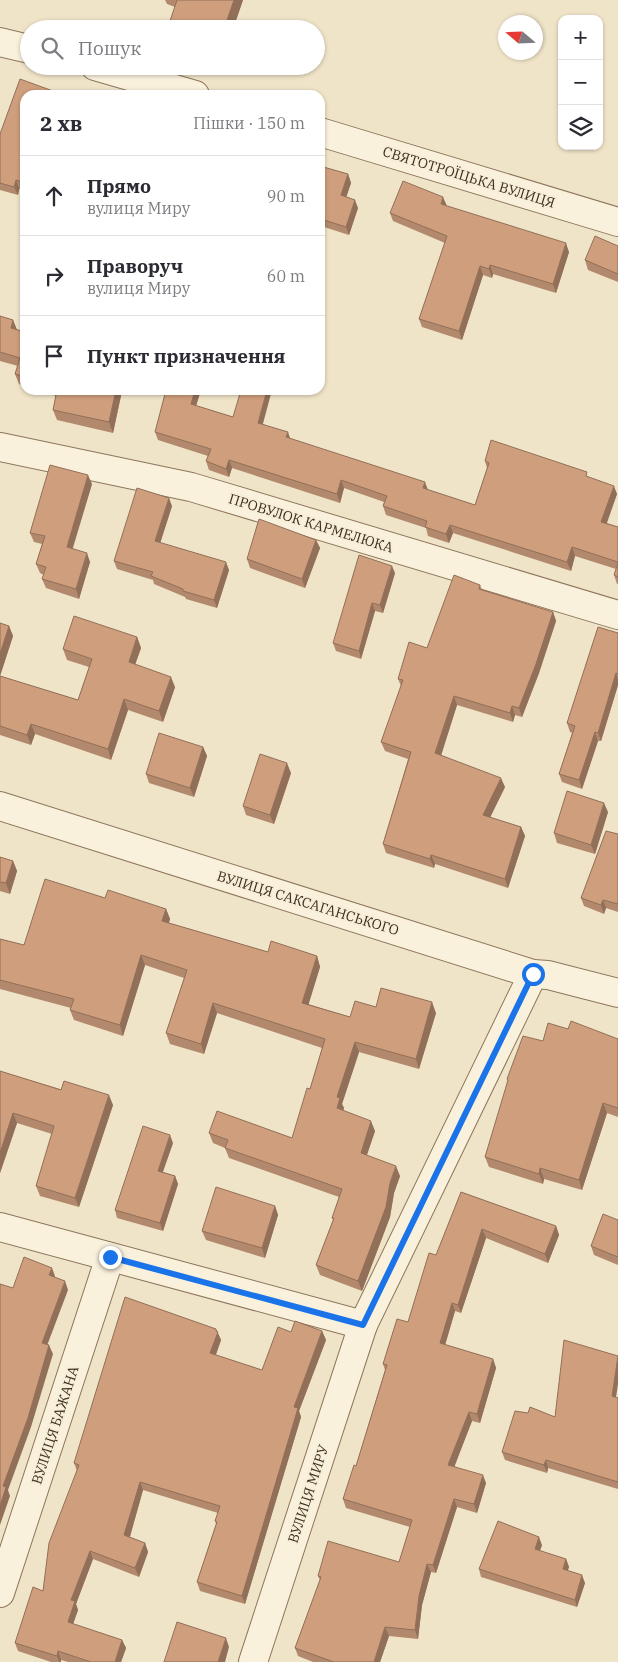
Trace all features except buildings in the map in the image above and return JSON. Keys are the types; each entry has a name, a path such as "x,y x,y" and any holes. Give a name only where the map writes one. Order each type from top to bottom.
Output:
{"street":[{"path":"0,42 20,47"},
{"path":"126,75 178,90"},
{"name":"СВЯТОТРОЇЦЬКА ВУЛИЦЯ","path":"325,134 618,222"},
{"name":"ПРОВУЛОК КАРМЕЛЮКА","path":"0,447 191,487 618,615"},
{"name":"ВУЛИЦЯ САКСАГАНСЬКОГО","path":"0,806 533,974 548,975 618,994"},
{"name":"ВУЛИЦЯ МИРУ","path":"253,1662 363,1325 533,974"},
{"path":"0,1227 363,1325"},
{"name":"ВУЛИЦЯ БАЖАНА","path":"0,1593 110,1257"}],"route":[{"path":"110,1257 363,1325 533,974"}]}
